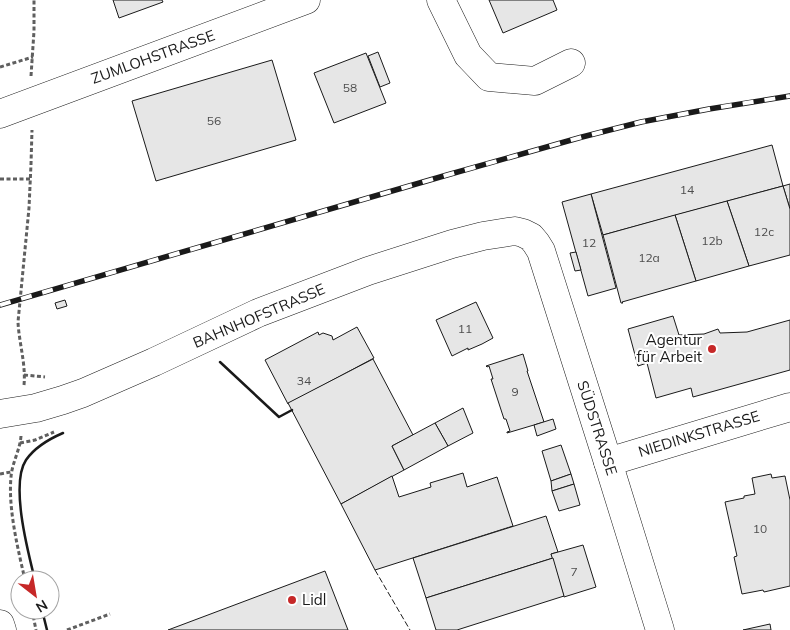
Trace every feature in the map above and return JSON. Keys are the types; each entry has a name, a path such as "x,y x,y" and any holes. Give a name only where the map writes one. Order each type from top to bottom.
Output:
{"street":[{"name":"ZUMLOHSTRASSE","path":"0,114 306,0"},
{"path":"442,0 468,55 489,77 535,82 571,63"},
{"name":"BAHNHOFSTRASSE","path":"11,413 83,393 258,313 368,271 483,236 515,231 523,233"},
{"name":"SÜDSTRASSE","path":"523,233 531,237 541,251 660,630"},
{"name":"NIEDINKSTRASSE","path":"608,462 790,407"},
{"path":"0,624 2,630"}],"path":[{"path":"0,67 33,57 34,0"},
{"path":"23,570 10,490 11,472 20,442 11,413 24,380 18,322 30,179 31,102"},
{"path":"0,179 30,179"},
{"path":"20,442 35,440 60,429"},
{"path":"0,474 11,472"},
{"path":"67,630 110,614"}],"building":[{"path":"113,0 162,0 163,2 119,18"},
{"path":"489,0 553,0 557,10 503,33"},
{"path":"378,52 390,83 380,87 368,56"},
{"path":"366,53 386,103 334,123 314,73"},
{"path":"272,60 296,140 156,181 132,101"},
{"path":"772,145 783,186 603,235 591,194"},
{"path":"790,184 790,209 783,186"},
{"path":"783,186 790,209 790,255 749,266 727,201"},
{"path":"591,194 616,288 588,296 562,202"},
{"path":"727,201 749,266 696,281 675,215"},
{"path":"675,215 696,281 621,303 603,235"},
{"path":"576,252 581,270 575,271 570,253"},
{"path":"65,300 67,306 57,309 55,303"},
{"path":"476,302 493,338 452,356 436,320"},
{"name":"Agentur für Arbeit","path":"673,316 679,335 704,334 718,329 720,333 747,332 790,320 790,370 693,397 691,388 656,398 647,363 638,366 628,329"},
{"path":"357,327 374,358 288,404 265,360 318,332 319,335 323,333 332,336 333,340"},
{"path":"523,354 544,422 507,433 510,431 506,419 504,419 491,379 493,379 489,366 486,366"},
{"path":"373,359 413,435 392,446 404,470 341,504 288,403"},
{"path":"463,408 473,433 448,446 435,423"},
{"path":"553,419 556,429 537,436 534,425"},
{"path":"435,423 448,446 404,470 392,446"},
{"path":"561,445 571,474 551,481 542,451"},
{"path":"463,473 467,487 497,477 513,526 375,570 341,504 392,476 399,497 431,487 430,483"},
{"path":"571,474 574,484 552,491 551,481"},
{"path":"771,474 772,478 785,476 790,500 790,586 764,592 763,590 742,594 734,557 737,556 725,502 755,494 752,478"},
{"path":"574,484 580,505 559,511 552,491"},
{"path":"546,516 558,552 551,554 553,558 426,598 413,558"},
{"path":"583,545 596,587 564,597 551,554"},
{"path":"553,558 564,596 457,630 436,630 426,598"},
{"name":"Lidl","path":"325,571 348,630 168,630"},
{"path":"770,624 771,630 743,630"}],"railway":[{"path":"0,305 582,137 641,122 790,96"}],"fence":[{"path":"375,570 410,630"}],"wall":[{"path":"220,362 279,417 292,410"},
{"path":"32,570 20,501 22,471 26,460 38,447 63,433"},
{"path":"44,620 47,630"}],"place":[{"name":"Agentur für Arbeit","path":"712,349"},
{"name":"Lidl","path":"292,600"}]}
